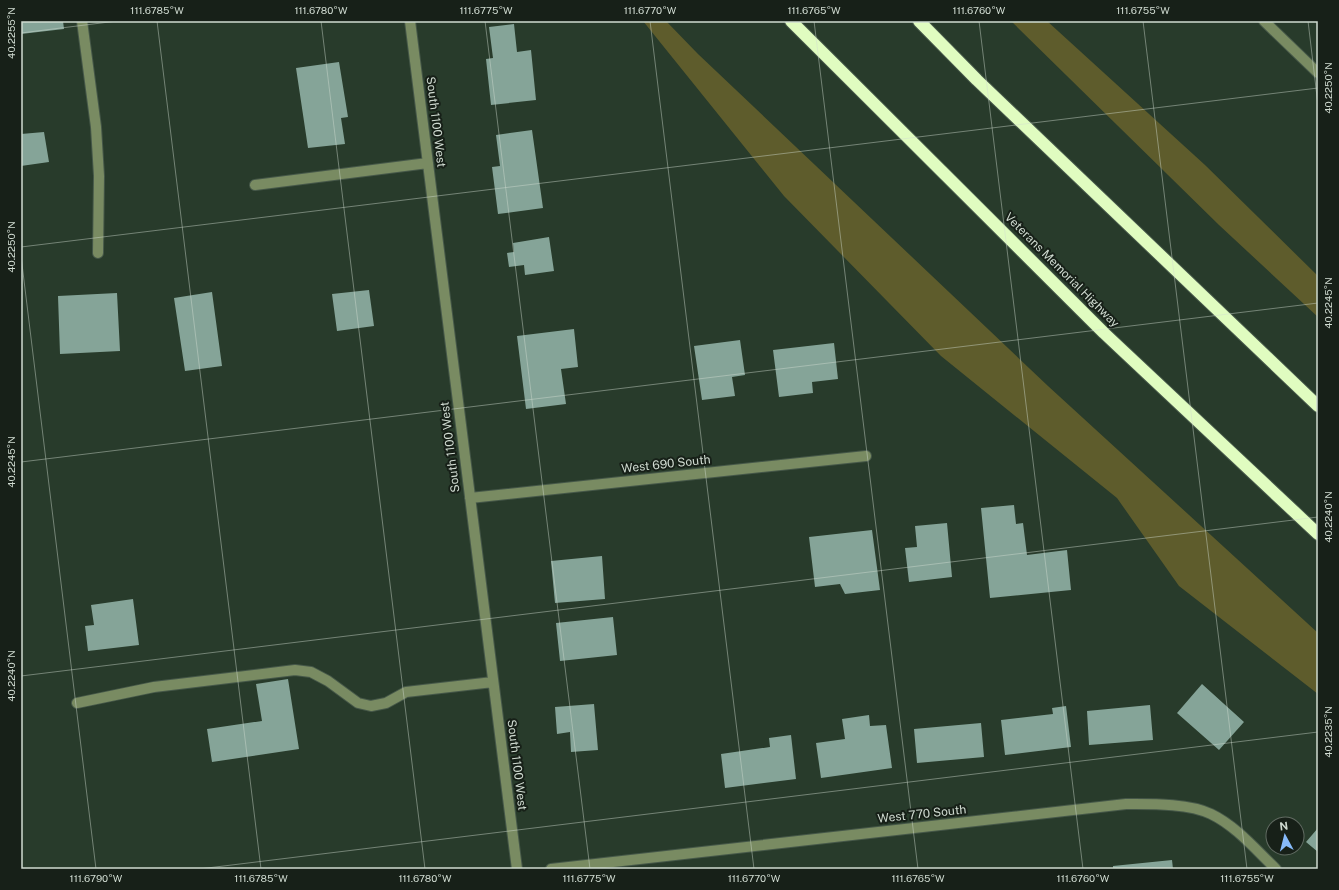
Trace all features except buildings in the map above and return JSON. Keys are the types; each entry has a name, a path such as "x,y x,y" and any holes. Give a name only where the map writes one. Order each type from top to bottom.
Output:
{"highway":[{"name":"Veterans Memorial Highway","path":"791,21 1104,333 1318,534"},
{"path":"919,21 1318,406"}],"street":[{"path":"82,21 96,127 99,176 98,253"},
{"name":"South 1100 West","path":"410,21 517,869"},
{"path":"1264,21 1318,73"},
{"path":"255,185 428,163"},
{"name":"West 690 South","path":"470,498 866,456"},
{"path":"77,703 154,687 295,670 312,672 328,681 358,704 371,706 386,703 406,692 493,682"},
{"name":"West 770 South","path":"551,869 1126,804 1173,805 1210,814 1233,829 1276,869"}],"shaded area":[{"path":"643,21 666,21 698,54 1048,386 1318,633 1318,694 1179,586 1117,498 941,356 784,196"},
{"path":"1011,21 1047,21 1205,165 1318,276 1318,317 1219,225"}]}
